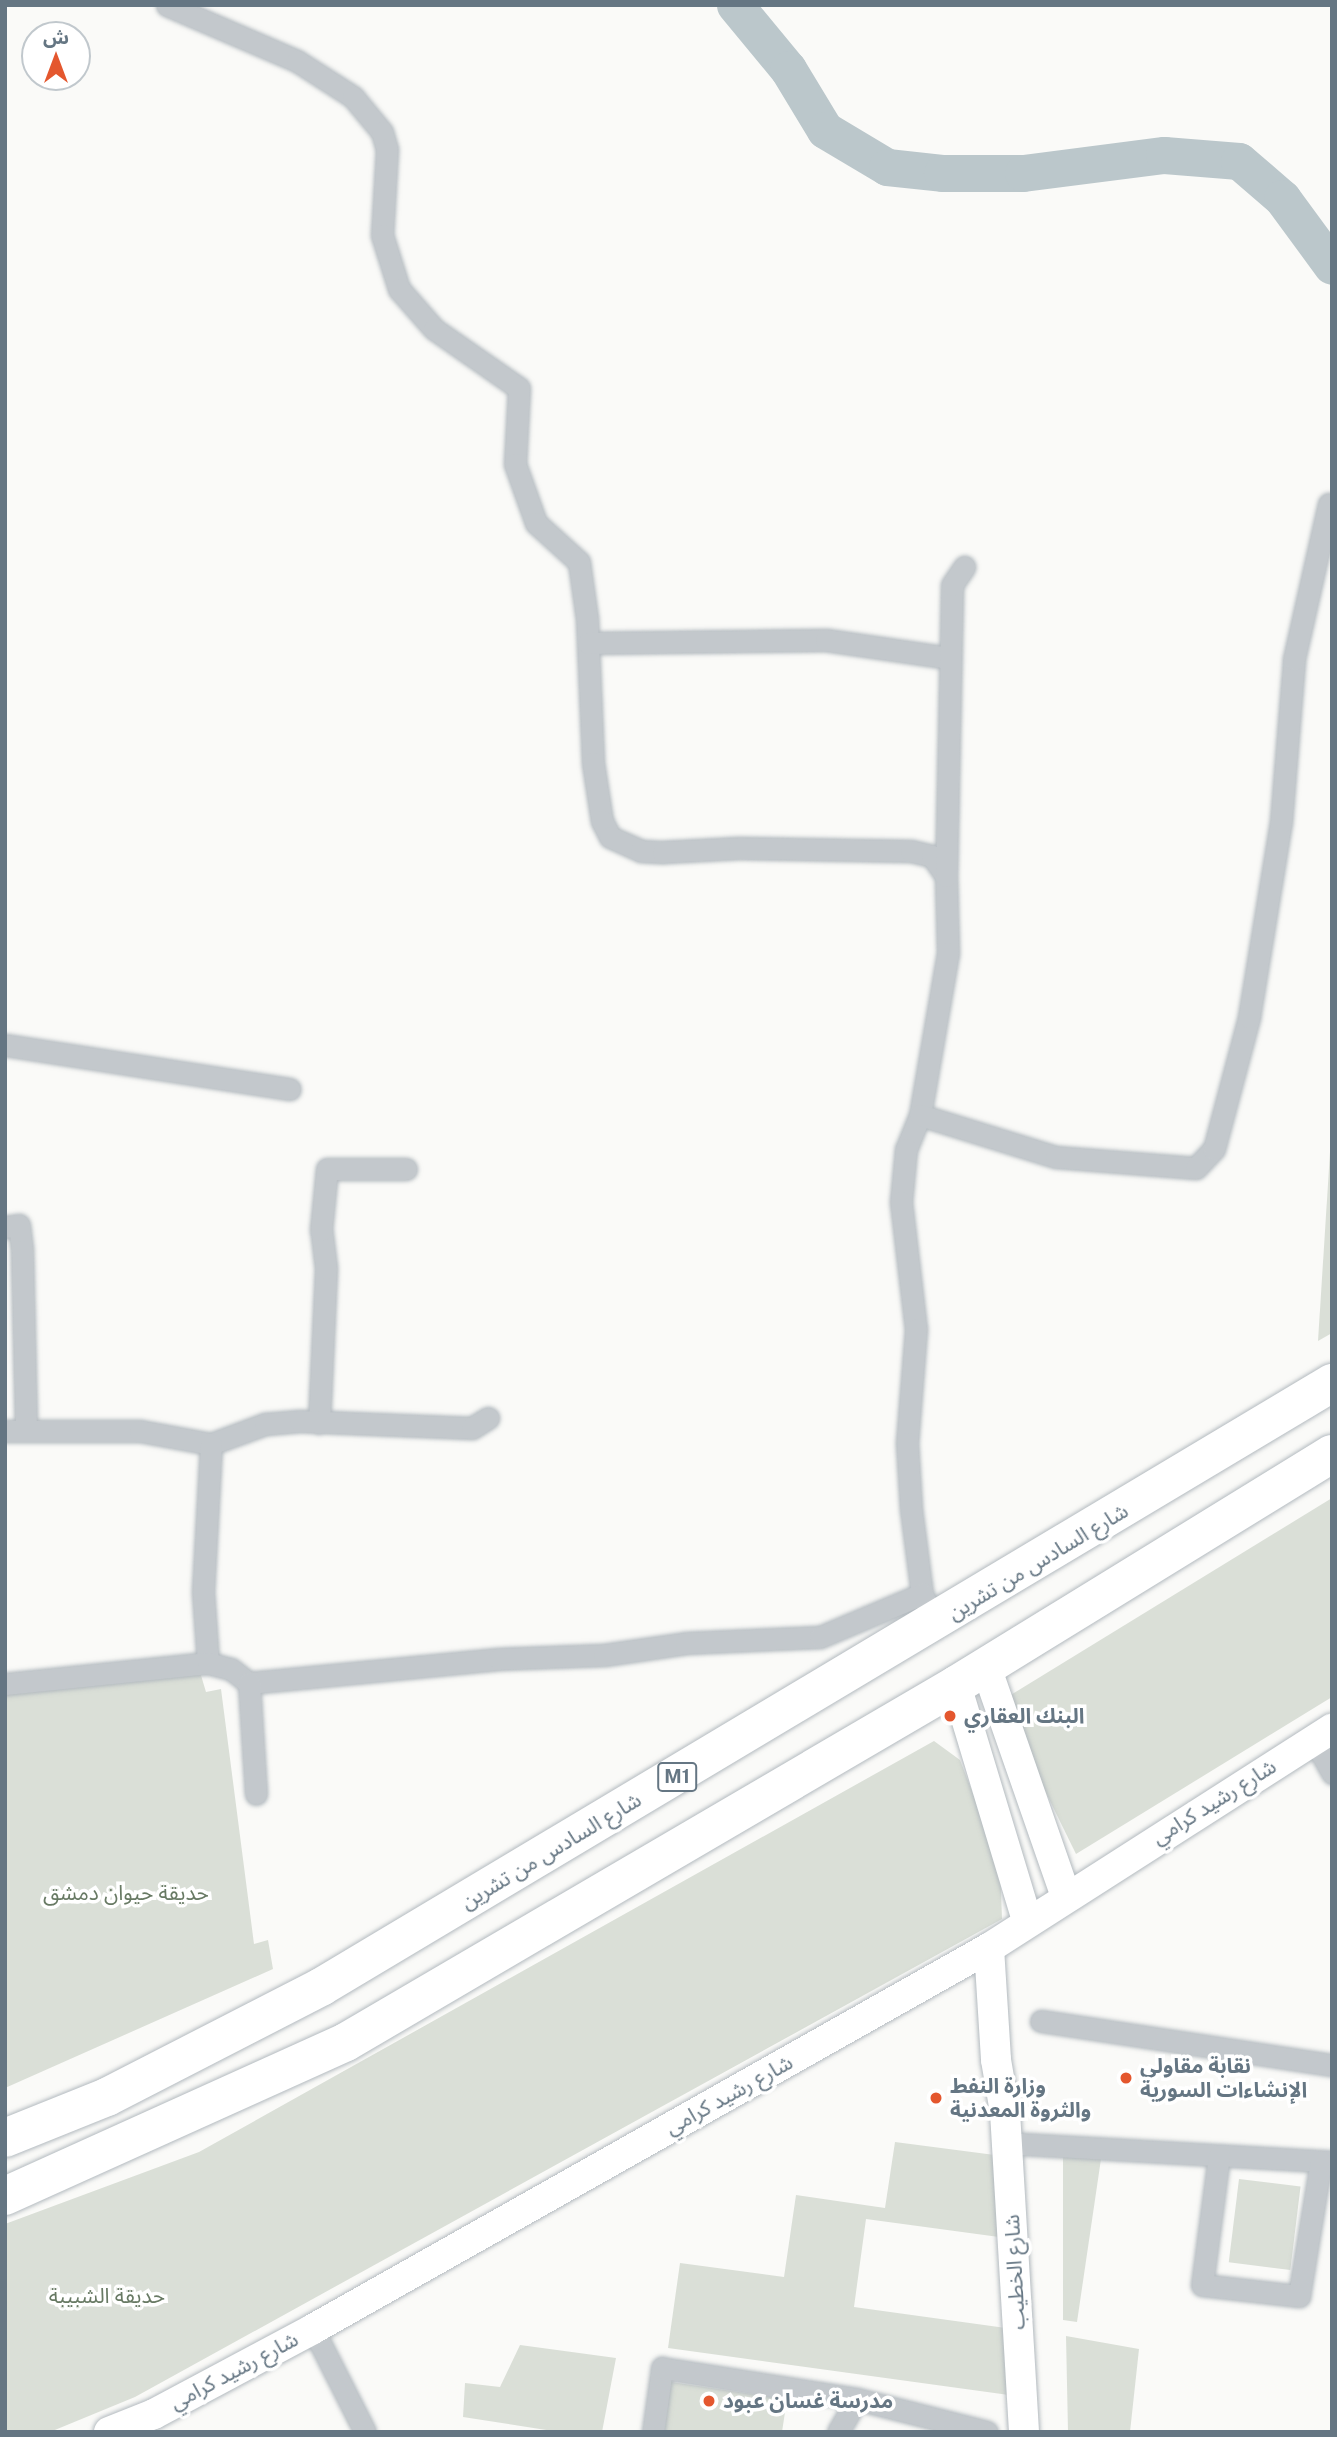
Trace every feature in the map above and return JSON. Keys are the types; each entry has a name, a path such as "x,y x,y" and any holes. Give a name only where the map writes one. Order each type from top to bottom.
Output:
{"highway":[{"name":"شارع السادس من تشرين","path":"5,2138 107,2097 321,1987 929,1609 1332,1383"},
{"path":"5,2196 346,2042 971,1675 1332,1454"}],"main road":[{"path":"971,1675 1066,1896"},
{"path":"971,1675 1027,1920"},
{"name":"شارع رشيد كرامي","path":"109,2432 153,2423 313,2329 994,1944 1027,1920 1323,1734"},
{"name":"شارع الخطيب","path":"994,1944 1010,2060 1005,2112 1024,2432"}],"street":[{"path":"167,5 329,79 353,97 382,132 387,178 382,235 390,270 399,289 434,329 519,388 515,464 536,523 579,562 588,643 593,763 602,821 610,837 622,845 663,852 739,848 911,851 932,856 946,876"},
{"path":"920,1115 1056,1157 1196,1168 1214,1149 1249,1017 1281,821 1294,659 1329,504"},
{"path":"249,1683 499,1659 604,1655 686,1643 820,1637 929,1609 913,1536 907,1443 916,1329 914,1290 901,1202 906,1149 920,1115 948,953 946,876 951,585 964,567"},
{"path":"588,643 826,640 949,658"},
{"path":"5,1045 290,1089"},
{"path":"319,1423 326,1268 321,1230 327,1169 406,1169"},
{"path":"5,1227 19,1225 22,1251 16,1430 140,1431 211,1444 265,1424 472,1428 488,1418"},
{"path":"208,1663 203,1592 211,1444"},
{"path":"5,1684 208,1663 243,1675 249,1683 256,1794"},
{"path":"1323,1734 1332,1773"},
{"path":"1041,2021 1332,2065"},
{"path":"1007,2143 1326,2162 1299,2297 1202,2286 1219,2156"},
{"path":"313,2329 365,2432"},
{"path":"653,2432 662,2368 857,2399 987,2432"},
{"path":"838,2432 857,2399"}],"green space":[{"path":"1332,1121 1332,1333 1318,1341"},
{"path":"1332,1498 1332,1697 1076,1854 1001,1701"},
{"name":"حديقة حيوان دمشق","path":"200,1672 206,1692 221,1689 254,1944 268,1940 273,1969 5,2088 5,1685"},
{"name":"حديقة الشبيبة","path":"934,1741 960,1760 1000,1864 1002,1919 135,2397 50,2432 5,2432 5,2224 199,2152"},
{"path":"895,2142 1010,2157 999,2237 866,2219 854,2307 1013,2329 1023,2397 668,2348 680,2263 784,2277 796,2195 885,2208"},
{"path":"1063,2152 1101,2159 1077,2322 1063,2320"},
{"path":"1239,2179 1301,2187 1290,2270 1229,2262"},
{"path":"1066,2336 1139,2349 1130,2432 1068,2432"},
{"path":"520,2345 616,2358 602,2432 559,2432 463,2417 465,2383 500,2387"},
{"path":"671,2382 787,2399 782,2432 664,2432"}],"waterway":[{"path":"735,5 788,69 825,130 887,167 942,173 1023,173 1164,155 1239,161 1282,198 1332,266"}],"place":[{"name":"البنك العقاري","path":"950,1716"},
{"name":"نقابة مقاولي الإنشاءات السورية","path":"1126,2078"},
{"name":"وزارة النفط والثروة المعدنية","path":"936,2098"},
{"name":"مدرسة غسان عبود","path":"709,2401"}]}
